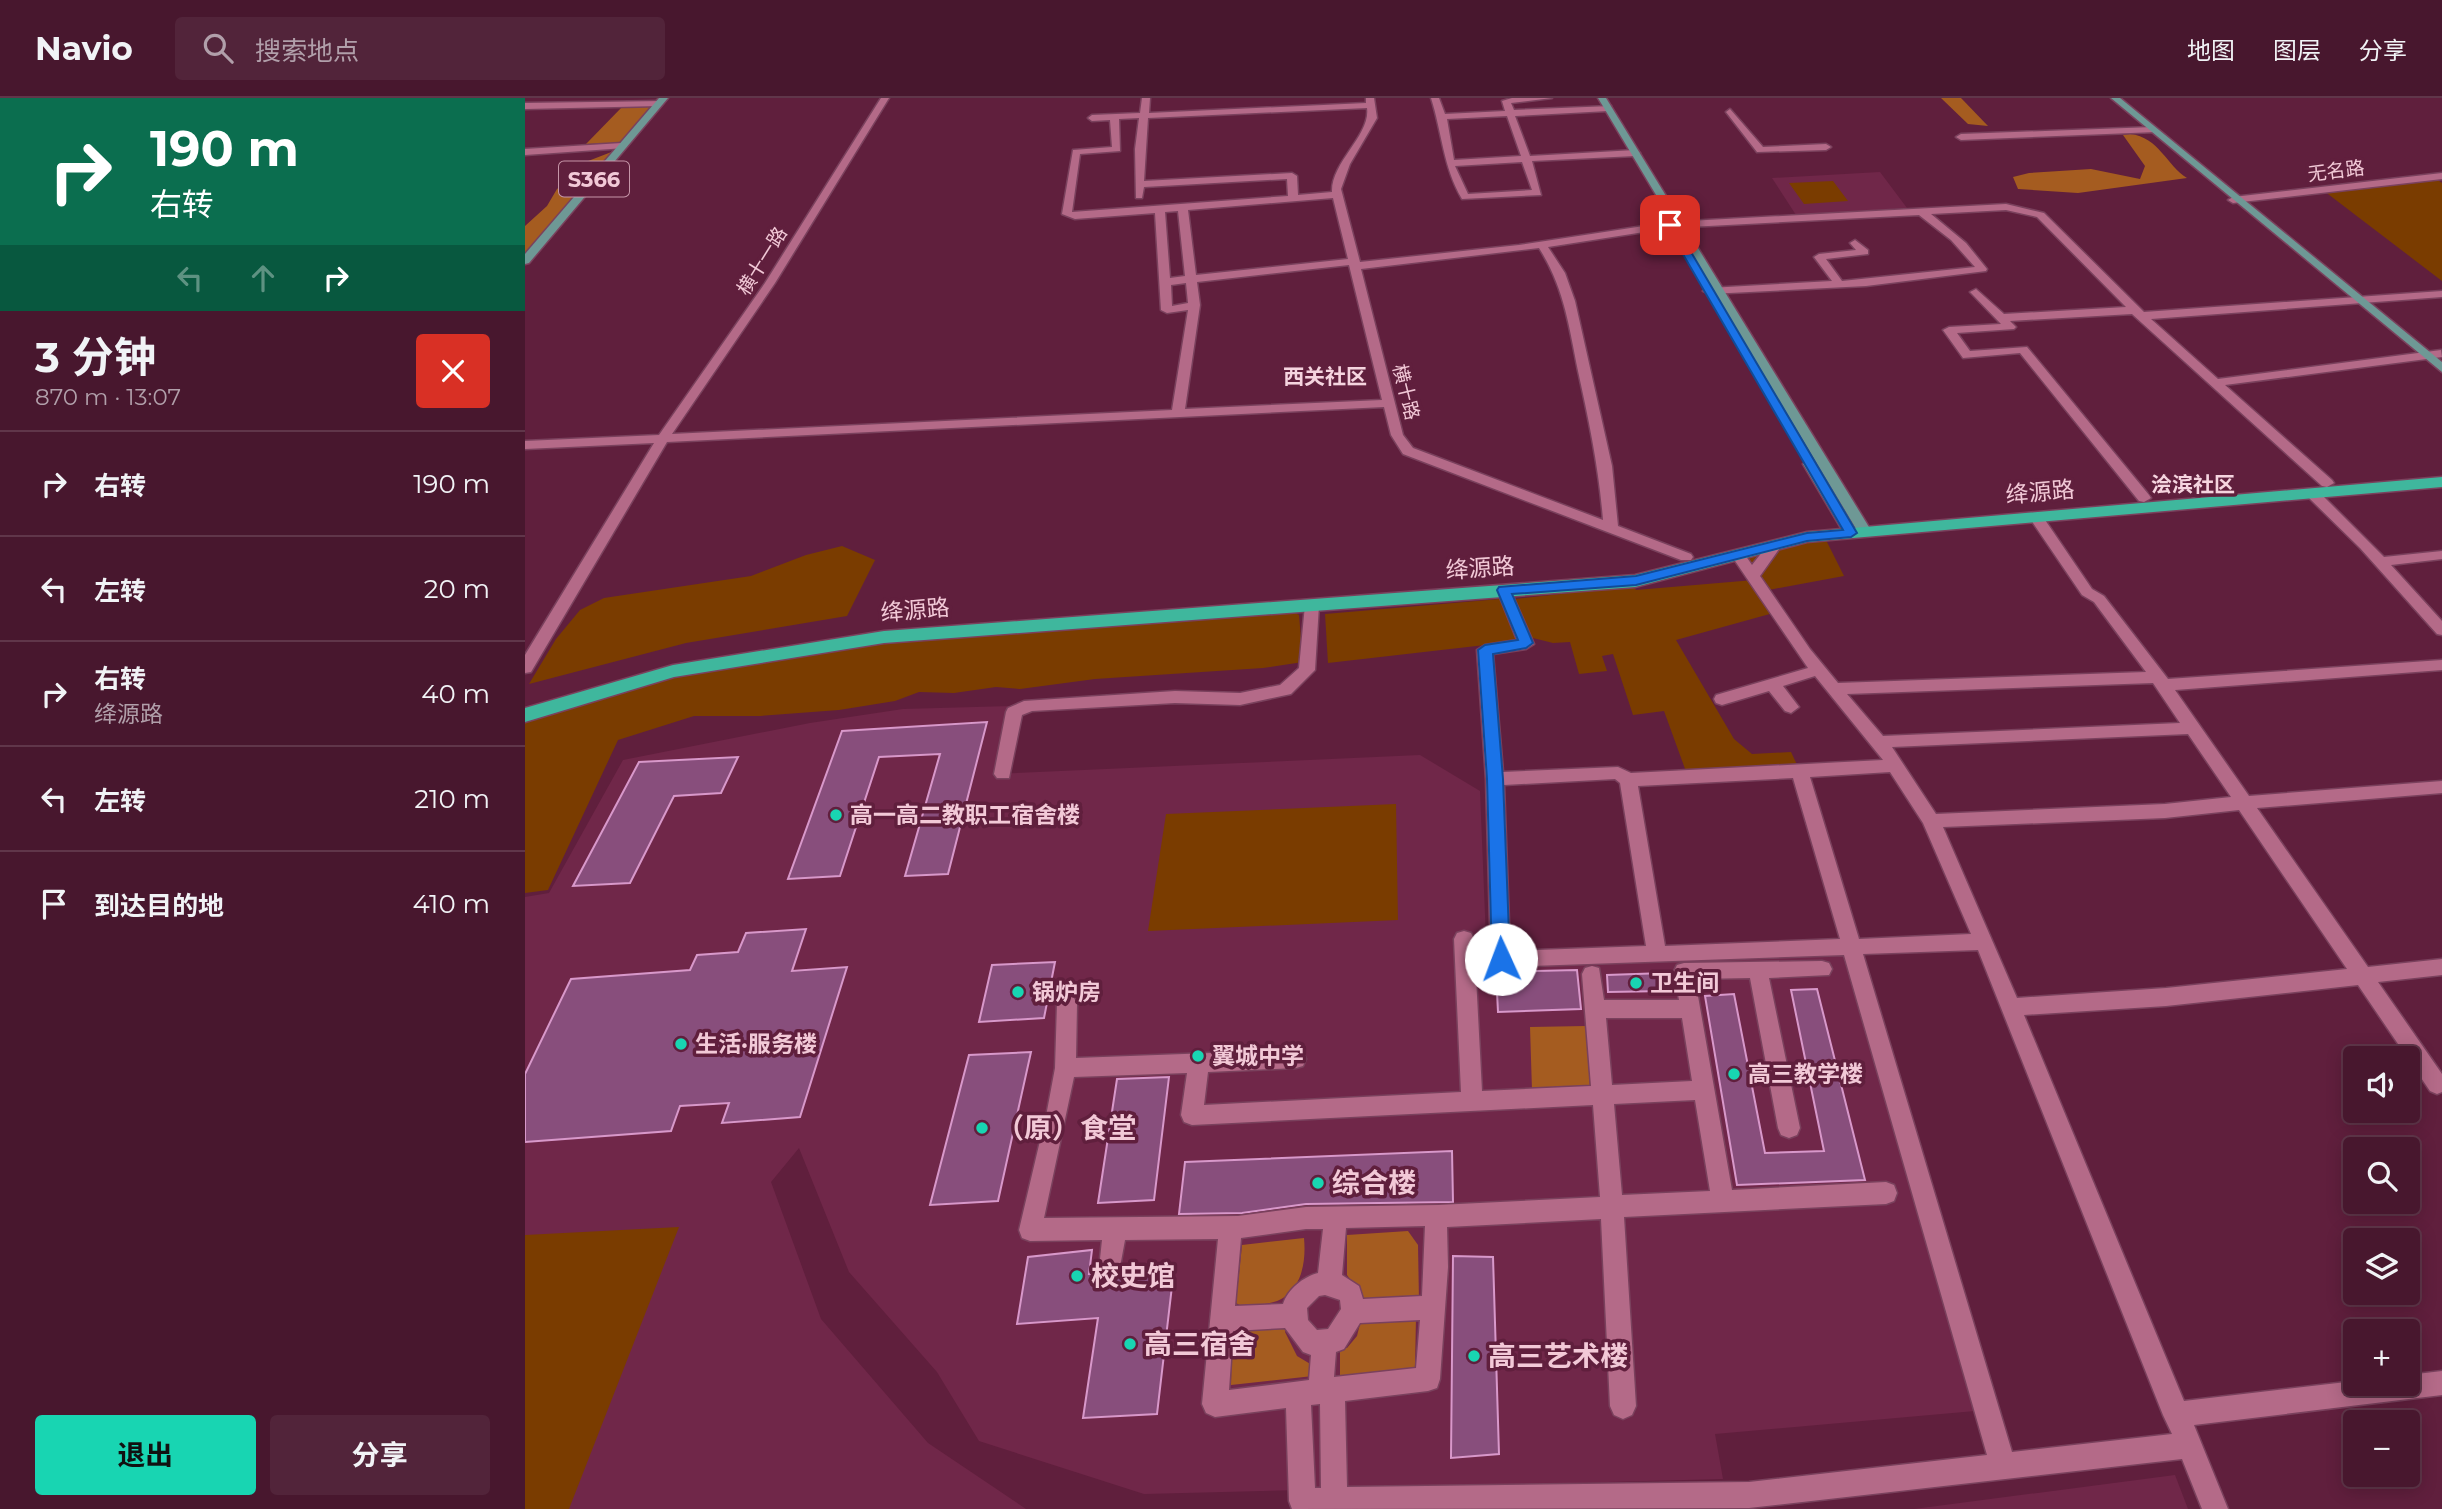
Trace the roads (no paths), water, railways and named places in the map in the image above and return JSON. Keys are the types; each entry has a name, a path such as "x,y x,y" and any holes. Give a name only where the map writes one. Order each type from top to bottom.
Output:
{"highway":[{"name":"绛源路","path":"525,704 674,660 886,626 1630,571 1801,528 1855,528 2036,517 2442,473"},
{"name":"绛源路","path":"525,715 673,671 884,636 1636,581 1807,537 1855,528 2144,498 2442,482"}],"main road":[{"path":"2115,98 2240,199 2373,299 2437,355 2442,368"},
{"path":"2125,98 2356,301 2437,355"},
{"name":"S366","path":"525,261 662,100"},
{"path":"1602,103 1855,528"}],"street":[{"name":"横十一路","path":"525,668 663,438 770,283 885,98"},
{"path":"1139,211 1146,98"},
{"path":"1435,98 1450,163 1465,197 1538,193 1506,100 1548,98"},
{"path":"525,106 662,100"},
{"path":"1092,118 1371,102"},
{"name":"横十路","path":"1371,102 1373,118 1345,164 1336,189 1397,435 1408,451 1686,557"},
{"path":"1441,117 1602,103"},
{"path":"1729,110 1759,150 1826,147"},
{"path":"1114,117 1117,149 1076,152 1067,214 1075,216 1338,195"},
{"path":"1961,137 2153,130"},
{"path":"525,152 622,146"},
{"path":"1450,163 1632,153"},
{"path":"1139,184 1292,176 1291,189 1294,198"},
{"name":"无名路","path":"2240,199 2441,177"},
{"path":"1165,282 1542,245 1674,224 2006,207 2040,215 2319,488 2380,562 2442,630"},
{"path":"1178,413 1194,305 1183,208"},
{"path":"1160,209 1167,310 1194,305"},
{"path":"1714,291 1839,285 1982,270 1973,256 1953,236 1922,212"},
{"path":"1839,285 1819,257 1864,252 1855,243"},
{"path":"1542,245 1560,273 1569,301 1605,466 1611,530"},
{"path":"1976,292 2005,323 2144,498"},
{"path":"2023,349 1968,355 1949,330 2139,313 2442,294"},
{"path":"2214,383 2437,355"},
{"path":"525,445 1389,403"},
{"path":"2036,517 2087,592 2099,599 2161,681 2440,1087"},
{"path":"1752,576 1775,545"},
{"path":"1738,555 1818,670 1879,742 1931,821 2011,1007 2215,1509"},
{"path":"2380,562 2442,555"},
{"path":"1504,590 1526,643 1485,650 1495,779 1501,959 1983,942"},
{"path":"1003,774 1014,712 1030,705 1175,696 1240,699 1285,690 1307,670 1312,605"},
{"path":"1834,689 2161,681 2442,665"},
{"path":"1722,699 1818,670"},
{"path":"1772,684 1791,707"},
{"path":"1879,742 2193,728"},
{"path":"1495,779 1618,773 1628,780 1895,766"},
{"path":"1800,771 2003,1466"},
{"path":"1628,780 1657,954"},
{"path":"1931,821 2165,811 2442,787"},
{"path":"1464,939 1472,1102"},
{"path":"2011,1007 2166,997 2442,967"},
{"path":"1723,1201 1684,971 1822,969"},
{"path":"1758,970 1789,1128"},
{"path":"1592,974 1612,1207 1623,1406"},
{"path":"1067,1004 1065,1068 1058,1111 1030,1230 1230,1228 1335,1217 1436,1216 1886,1193"},
{"path":"1595,1009 1690,1009"},
{"path":"1065,1068 1296,1059"},
{"path":"1199,1063 1192,1115 1704,1090"},
{"path":"1230,1228 1215,1404 1428,1379 1436,1216"},
{"path":"1329,1284 1335,1217"},
{"path":"1112,1259 1115,1228"},
{"path":"1329,1284 1342,1287 1351,1294 1353,1311 1335,1340 1312,1343 1303,1335 1294,1316 1295,1303 1313,1286 1329,1284"},
{"path":"1353,1311 1433,1307"},
{"path":"1223,1319 1294,1316"},
{"path":"1324,1343 1302,1501 1749,1494 2189,1445"},
{"path":"2176,1415 2442,1383"},
{"path":"1317,1392 1334,1501"}],"place":[{"name":"高一高二教职工宿舍楼","path":"836,815"},
{"name":"卫生间","path":"1636,983"},
{"name":"锅炉房","path":"1018,992"},
{"name":"生活·服务楼","path":"681,1044"},
{"name":"翼城中学","path":"1198,1056"},
{"name":"高三教学楼","path":"1734,1074"},
{"name":"（原）食堂","path":"982,1128"},
{"name":"综合楼","path":"1318,1183"},
{"name":"校史馆","path":"1077,1276"},
{"name":"高三宿舍","path":"1130,1344"},
{"name":"高三艺术楼","path":"1474,1356"}],"district":[{"name":"西关社区","path":"1325,376"},
{"name":"浍滨社区","path":"2193,484"}]}
